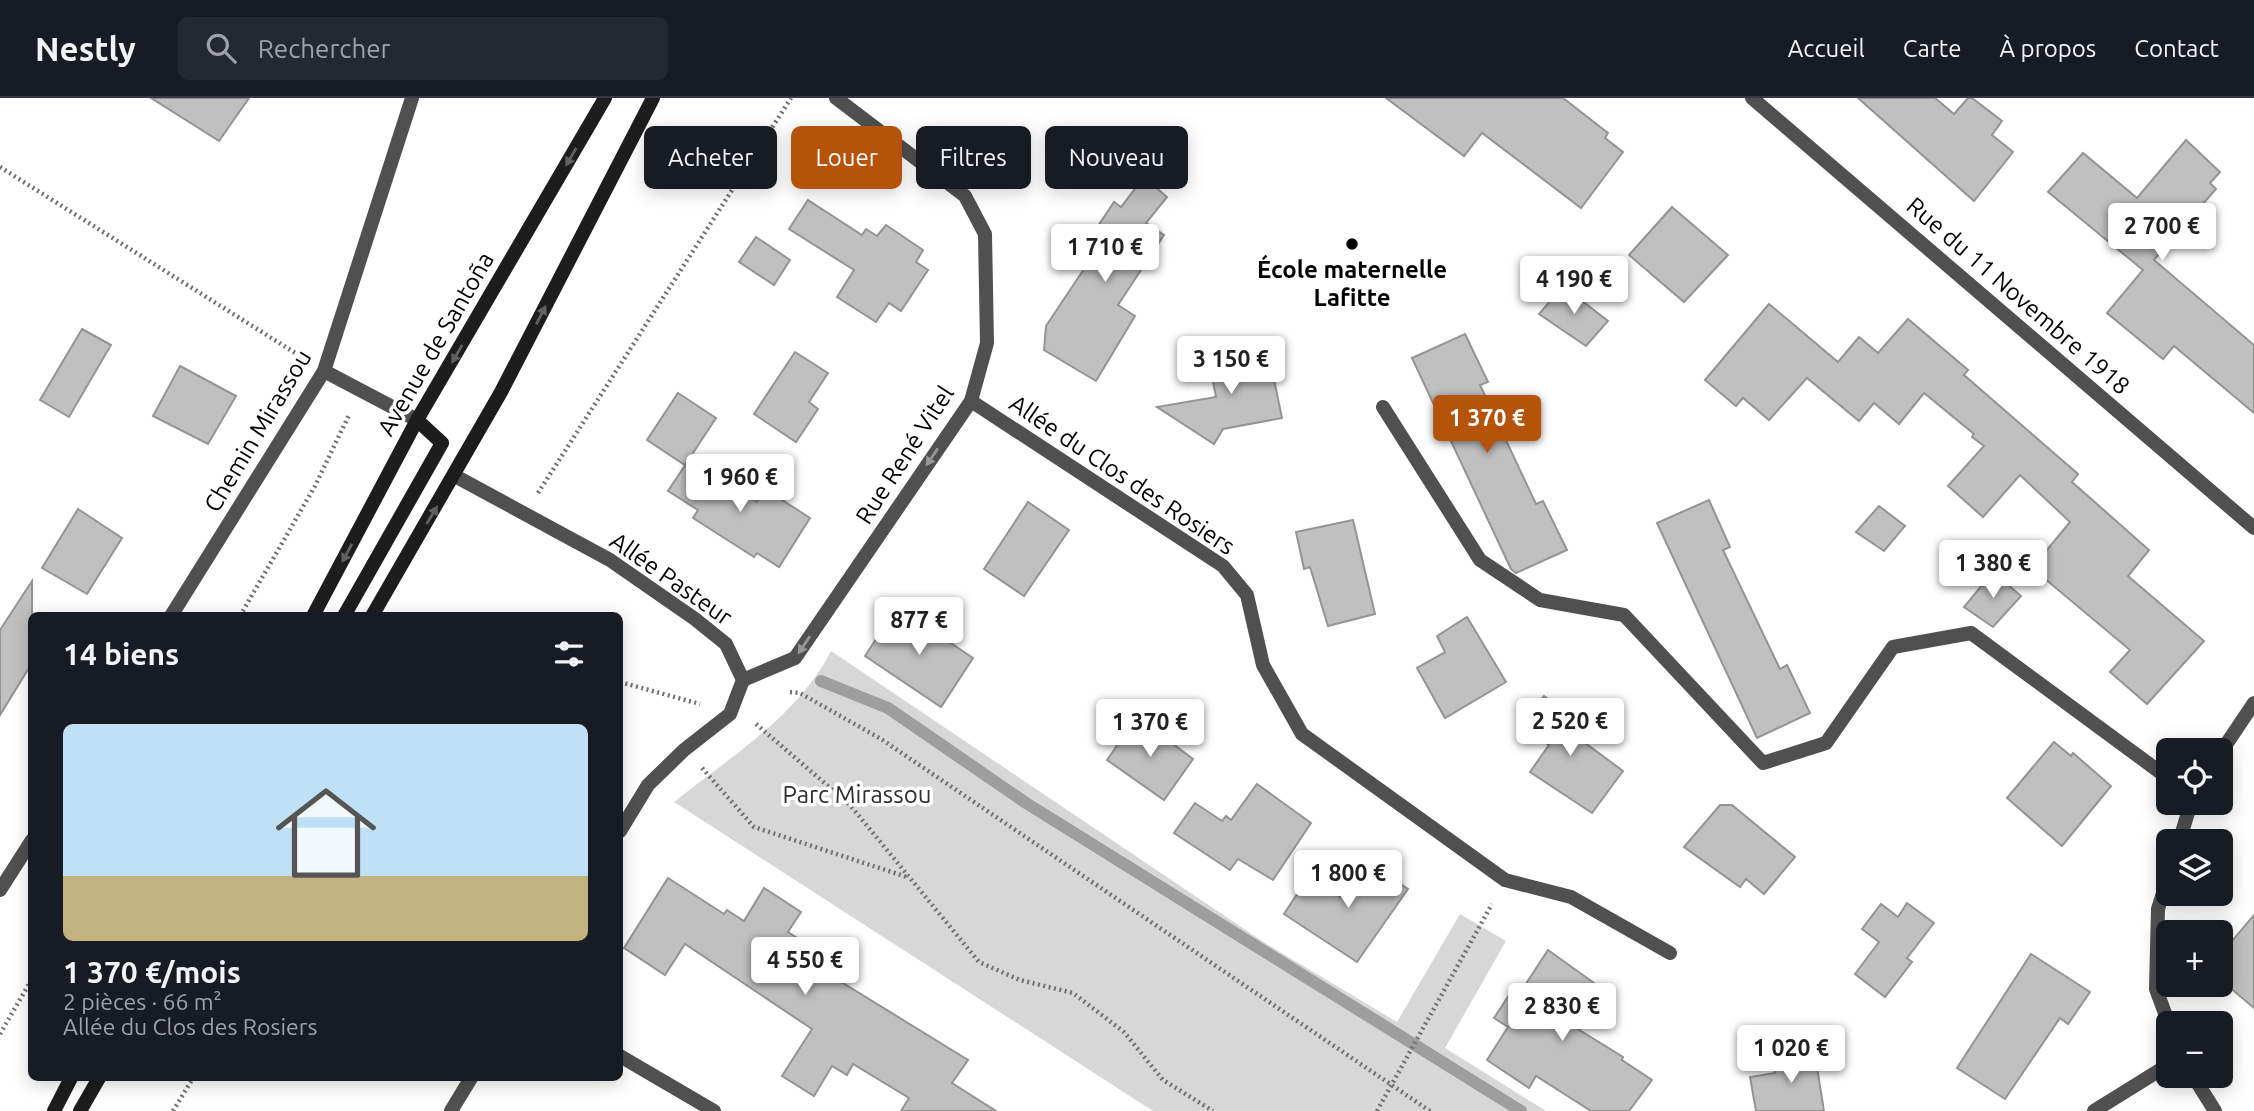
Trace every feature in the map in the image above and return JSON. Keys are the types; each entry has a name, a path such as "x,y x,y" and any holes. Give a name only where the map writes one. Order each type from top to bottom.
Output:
{"main road":[{"name":"Avenue de Santoña","path":"315,612 416,420 605,98"},
{"path":"374,612 455,476 653,98"},
{"path":"346,612 442,443 416,420"},
{"path":"54,1111 69,1081"},
{"path":"80,1111 97,1081"}],"street":[{"name":"Chemin Mirassou","path":"173,612 324,371 412,98"},
{"name":"Rue René Vitel","path":"743,680 795,658 971,401 986,343 985,234 965,196 836,98"},
{"name":"Rue du 11 Novembre 1918","path":"1752,98 2254,528"},
{"path":"324,371 416,420"},
{"name":"Allée du Clos des Rosiers","path":"971,401 1223,566 1247,595 1264,665 1303,734 1505,880 1571,898 1670,953"},
{"path":"1383,407 1480,560 1540,600 1624,615 1763,763 1826,743 1893,647 1971,633 2156,769"},
{"name":"Allée Pasteur","path":"455,476 610,560 695,619 726,645 743,680"},
{"path":"623,826 648,785 684,750 730,714 743,680"},
{"path":"2230,738 2254,703"},
{"path":"0,890 28,846"},
{"path":"2159,906 2156,989 2164,1011"},
{"path":"623,1058 714,1111"},
{"path":"2094,1111 2156,1072"},
{"path":"451,1111 469,1081"},
{"path":"2201,1088 2215,1111"}],"path":[{"path":"524,514 791,98"},
{"path":"0,167 324,371"},
{"path":"242,612 315,486 361,390"},
{"path":"623,683 730,714"},
{"path":"791,692 800,693 880,739 1430,1111"},
{"path":"755,723 849,804 979,962 1020,980 1073,993 1125,1031 1163,1080 1213,1111"},
{"path":"699,765 754,827 908,878"},
{"path":"1377,1111 1505,880"},
{"path":"0,1034 28,986"},
{"path":"173,1111 191,1081"}],"green space":[{"name":"Parc Mirassou","path":"831,651 1265,943 1397,1022 1460,914 1506,941 1445,1048 1546,1111 1153,1111 674,802 781,716 817,674"}],"building":[{"path":"151,98 249,98 219,141"},
{"path":"1386,98 1563,98 1608,133 1605,138 1623,152 1581,208 1482,133 1464,156"},
{"path":"1858,98 1935,98 1954,114 1968,98 1972,98 2002,121 1992,135 2013,152 1974,201"},
{"path":"2186,140 2220,172 2210,183 2216,189 2154,260 2254,345 2254,413 2174,346 2163,359 2107,313 2143,270 2048,192 2083,153 2137,198"},
{"path":"1135,189 1158,189 1167,197 1146,223 1164,235 1118,305 1135,316 1096,381 1044,350 1046,326 1084,269 1074,262 1114,202 1121,207"},
{"path":"808,200 862,235 866,229 877,236 886,225 923,250 916,262 928,270 901,311 889,303 876,322 837,297 854,270 789,229"},
{"path":"1672,207 1728,255 1684,302 1629,255"},
{"path":"756,237 790,260 774,285 739,262"},
{"path":"1563,286 1608,321 1586,346 1539,314"},
{"path":"1769,304 1838,362 1859,337 1878,353 1908,319 1968,370 1964,375 2078,474 2072,482 2149,550 2128,576 2204,641 2147,704 2110,672 2130,650 2032,568 2070,522 2020,475 1983,517 1948,486 1984,446 1972,437 1974,434 1924,393 1899,424 1874,403 1859,421 1807,378 1769,420 1743,398 1736,406 1705,380"},
{"path":"82,329 111,345 69,417 40,400"},
{"path":"1465,334 1488,382 1480,385 1536,504 1543,501 1567,550 1516,573 1511,569 1412,358"},
{"path":"1228,340 1272,370 1282,418 1223,429 1214,444 1157,407 1216,397 1210,366"},
{"path":"795,352 828,373 809,402 818,409 796,442 754,414"},
{"path":"180,366 236,396 208,444 153,416"},
{"path":"678,393 716,418 685,465 647,440"},
{"path":"690,458 757,502 765,489 810,518 779,567 757,553 754,557 693,518 698,510 668,491"},
{"path":"1709,500 1730,547 1723,550 1780,669 1787,665 1810,713 1757,738 1657,523"},
{"path":"1028,502 1069,530 1024,596 984,569"},
{"path":"1879,506 1905,526 1884,551 1856,532"},
{"path":"78,509 122,538 87,594 42,568"},
{"path":"1353,520 1375,614 1328,626 1310,567 1304,569 1296,532"},
{"path":"1993,572 2021,596 1993,627 1964,607"},
{"path":"32,581 32,612 28,612 28,670 0,715 0,630"},
{"path":"897,607 973,658 941,707 865,656"},
{"path":"1467,617 1506,682 1445,718 1417,668 1445,652 1437,636"},
{"path":"1544,696 1581,723 1573,734 1623,771 1592,813 1530,772 1549,745 1522,726"},
{"path":"1137,717 1193,759 1164,800 1107,760"},
{"path":"2054,742 2071,756 2073,753 2111,786 2062,846 2007,798"},
{"path":"1257,784 1311,823 1273,880 1238,859 1230,870 1174,833 1195,803 1222,821 1226,816 1231,820"},
{"path":"1720,805 1732,805 1795,857 1764,894 1746,879 1740,887 1684,847"},
{"path":"1365,860 1408,889 1357,962 1284,914 1309,876 1340,897"},
{"path":"668,878 724,914 727,910 744,921 764,888 801,912 788,932 825,956 817,967 968,1060 952,1083 996,1111 901,1111 909,1098 853,1064 847,1075 832,1066 814,1096 782,1076 812,1029 685,944 665,975 624,948"},
{"path":"1907,903 1934,923 1907,958 1912,962 1885,997 1855,974 1879,942 1862,929 1881,904 1898,917"},
{"path":"2254,915 2254,1008 2233,990 2233,940"},
{"path":"1548,950 1594,983 1568,1023 1623,1057 1622,1060 1652,1080 1629,1111 1591,1111 1536,1076 1529,1088 1487,1060 1508,1027 1494,1018 1515,986 1522,990"},
{"path":"2031,954 2090,992 2068,1024 2060,1018 2005,1099 1957,1068"},
{"path":"1812,1036 1824,1111 1756,1111 1750,1077 1775,1073 1774,1067 1790,1064"}],"waterway":[{"path":"821,681 888,708 1026,803 1521,1111"}],"place":[{"name":"École maternelle Lafitte","path":"1352,244"}]}
